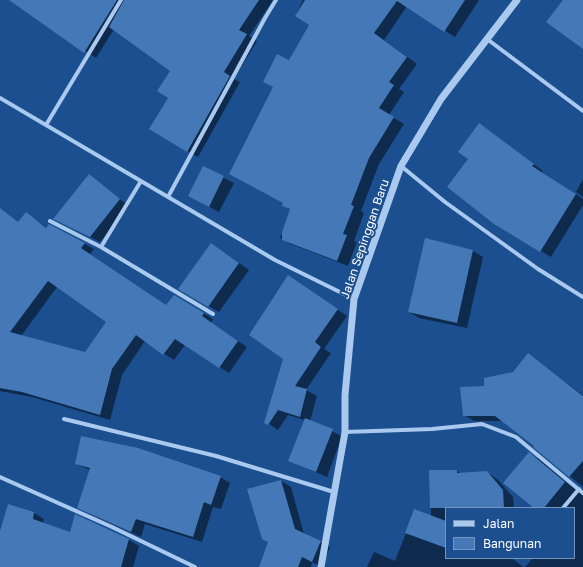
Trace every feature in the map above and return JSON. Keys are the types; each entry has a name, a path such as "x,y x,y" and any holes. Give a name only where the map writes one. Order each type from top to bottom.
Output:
{"street":[{"path":"46,125 122,0"},
{"path":"168,197 276,0"},
{"name":"Jalan Sepinggan Baru","path":"321,567 346,432 345,395 354,299 401,166 441,99 517,0"},
{"path":"487,38 583,111"},
{"path":"0,98 275,260 354,299"},
{"path":"401,166 445,202 538,269 583,297"},
{"path":"101,247 141,181"},
{"path":"50,221 101,247 213,314"},
{"path":"64,419 216,456 334,492"},
{"path":"346,432 432,429 482,424 516,437 583,493"},
{"path":"0,477 112,527 195,567"},
{"path":"564,507 579,489"}],"building":[{"path":"9,0 117,0 84,53"},
{"path":"124,0 259,0 239,30 247,34 224,72 230,76 187,152 149,129 168,98 157,91 170,71 109,27"},
{"path":"305,0 465,0 444,32 397,1 374,33 407,57 389,82 394,85 379,108 394,117 369,158 351,205 354,206 343,234 347,235 337,261 282,240 282,232 290,209 282,206 283,203 229,174 273,87 263,82 277,54 289,60 309,25 295,16"},
{"path":"563,0 583,0 583,49 546,22"},
{"path":"479,123 534,164 532,166 576,194 540,252 494,224 447,187 468,159 458,152"},
{"path":"203,166 224,176 209,207 188,196"},
{"path":"89,174 120,199 90,237 53,219"},
{"path":"0,208 18,222 26,212 46,228 49,224 85,243 81,248 166,305 174,295 204,313 202,316 238,341 219,368 175,339 163,355 136,335 112,369 100,415 22,392 0,388","holes":["48,281 106,322 85,352 10,332"]},
{"path":"425,238 473,250 457,323 408,312"},
{"path":"211,243 239,263 208,307 178,289"},
{"path":"288,275 338,309 315,342 321,347 295,386 307,389 300,417 278,410 268,425 264,423 283,359 249,335"},
{"path":"528,353 583,396 583,461 569,477 533,447 534,446 495,416 463,416 460,387 484,386 484,378 513,372"},
{"path":"305,418 333,429 316,472 288,461"},
{"path":"81,436 138,448 221,476 211,505 204,502 193,537 136,519 131,532 77,508 90,468 75,464"},
{"path":"529,452 565,482 545,507 533,507 503,483"},
{"path":"429,470 457,470 457,473 487,471 503,490 504,507 430,508"},
{"path":"281,480 295,529 321,541 312,562 302,557 298,567 259,567 268,542 262,539 247,489"},
{"path":"8,504 34,512 33,519 70,532 75,514 129,539 121,567 0,567 0,531"},
{"path":"414,509 445,521 445,548 405,533"}]}
